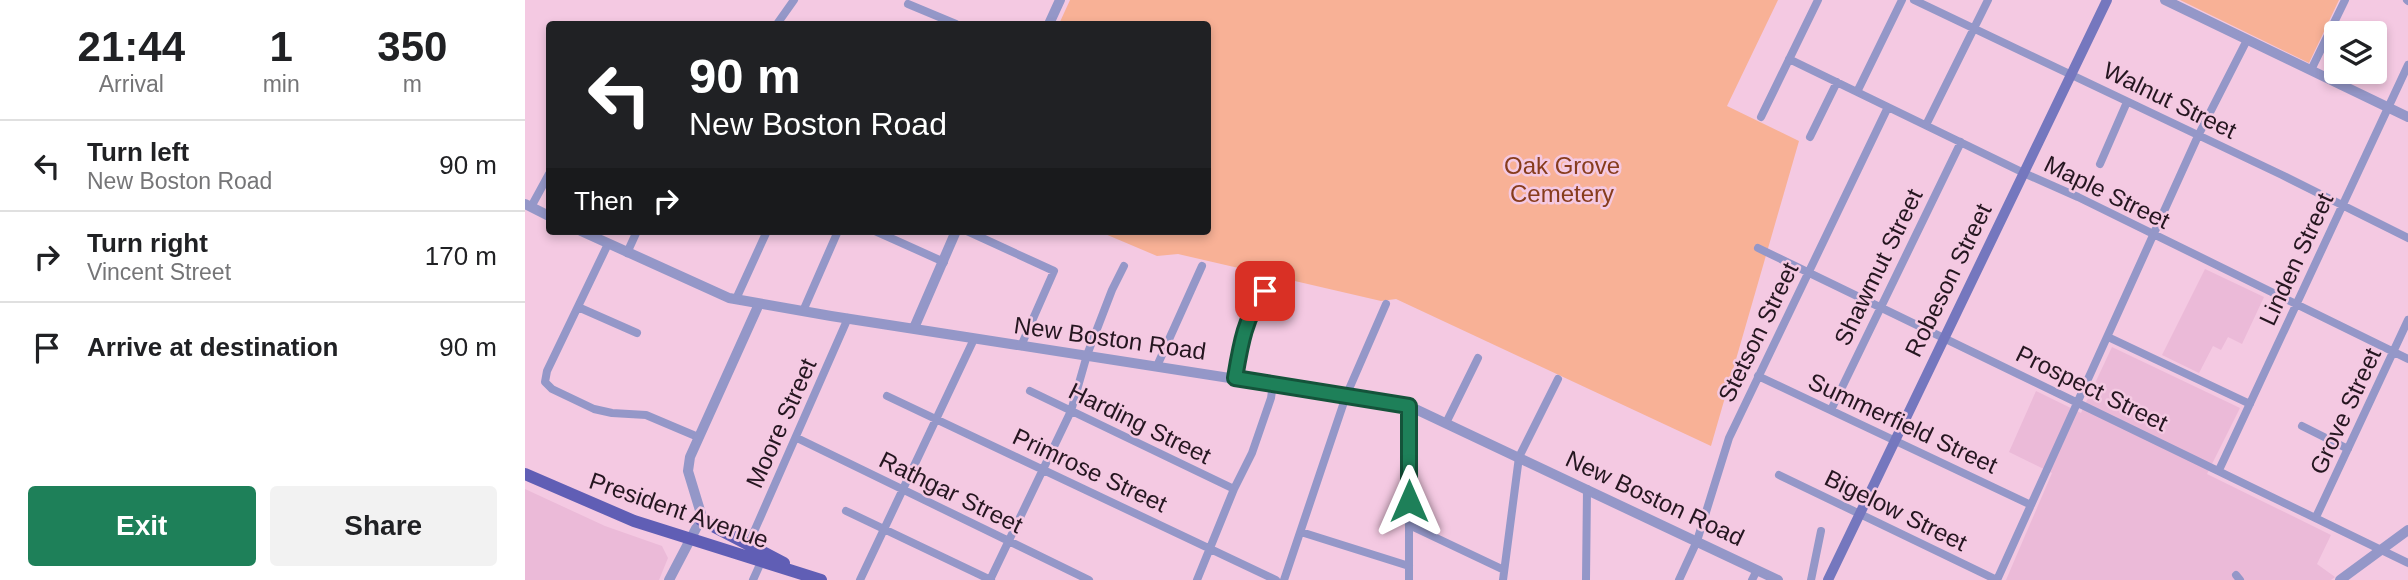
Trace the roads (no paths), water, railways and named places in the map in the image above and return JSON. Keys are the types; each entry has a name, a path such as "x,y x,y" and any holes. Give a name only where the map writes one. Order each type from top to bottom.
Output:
{"main road":[{"name":"Robeson Street","path":"1828,580 2108,0"},
{"name":"President Avenue","path":"525,474 607,511 821,580"},
{"path":"701,520 750,543 803,573"}],"street":[{"path":"780,21 794,0"},
{"path":"1050,21 1060,0"},
{"path":"1761,117 1818,0"},
{"path":"1857,92 1902,0"},
{"name":"Walnut Street","path":"1914,0 2408,238"},
{"path":"1926,125 1987,0"},
{"path":"2165,0 2408,117"},
{"path":"2311,70 2344,0"},
{"path":"908,4 949,21"},
{"path":"1997,580 2198,136 2247,40"},
{"name":"Maple Street","path":"1789,59 2408,359"},
{"name":"Linden Street","path":"2219,470 2408,65"},
{"path":"1809,136 1837,82"},
{"path":"2100,164 2127,102"},
{"name":"Stetson Street","path":"1679,580 1697,541 1723,454 1888,107"},
{"name":"Shawmut Street","path":"1831,410 1961,142"},
{"path":"546,179 528,206 546,215"},
{"name":"New Boston Road","path":"589,235 736,299 759,304 1409,406 1697,541 1754,575 1778,580"},
{"path":"627,253 635,235"},
{"path":"736,299 765,235"},
{"path":"803,311 836,235"},
{"path":"884,235 944,262"},
{"path":"914,328 955,235"},
{"path":"976,235 1054,271 1021,346"},
{"path":"608,244 545,382 548,387 594,410 612,414 646,415 698,438"},
{"name":"Prospect Street","path":"1759,248 2408,563"},
{"path":"846,511 990,580 1071,411 1087,355 1124,266"},
{"path":"1157,366 1202,266"},
{"path":"669,580 701,520 701,510 688,468 698,438 759,304"},
{"path":"1284,580 1346,396 1386,304"},
{"path":"578,307 637,333"},
{"path":"1235,378 1242,336 1253,312"},
{"name":"Moore Street","path":"750,543 848,318"},
{"name":"Grove Street","path":"2316,517 2408,320"},
{"path":"2108,337 2250,404"},
{"path":"860,580 974,339"},
{"path":"1446,423 1478,358"},
{"name":"Summerfield Street","path":"1758,376 2031,505"},
{"path":"1503,580 1519,457 1558,379"},
{"path":"1197,580 1234,489 1252,453 1257,431 1271,398 1273,384"},
{"name":"Harding Street","path":"1030,391 1234,489"},
{"name":"Primrose Street","path":"887,396 1276,580"},
{"path":"1409,406 1409,580"},
{"path":"2302,426 2348,449"},
{"name":"Rathgar Street","path":"797,438 1089,580"},
{"name":"Bigelow Street","path":"1779,475 1997,580"},
{"path":"1586,580 1587,489"},
{"path":"1409,525 1504,570"},
{"path":"2340,580 2408,530"},
{"path":"1811,580 1822,531"},
{"path":"1301,532 1409,566"},
{"path":"753,580 762,561"}],"park label":[{"name":"Oak Grove Cemetery","path":"1562,179"}]}
